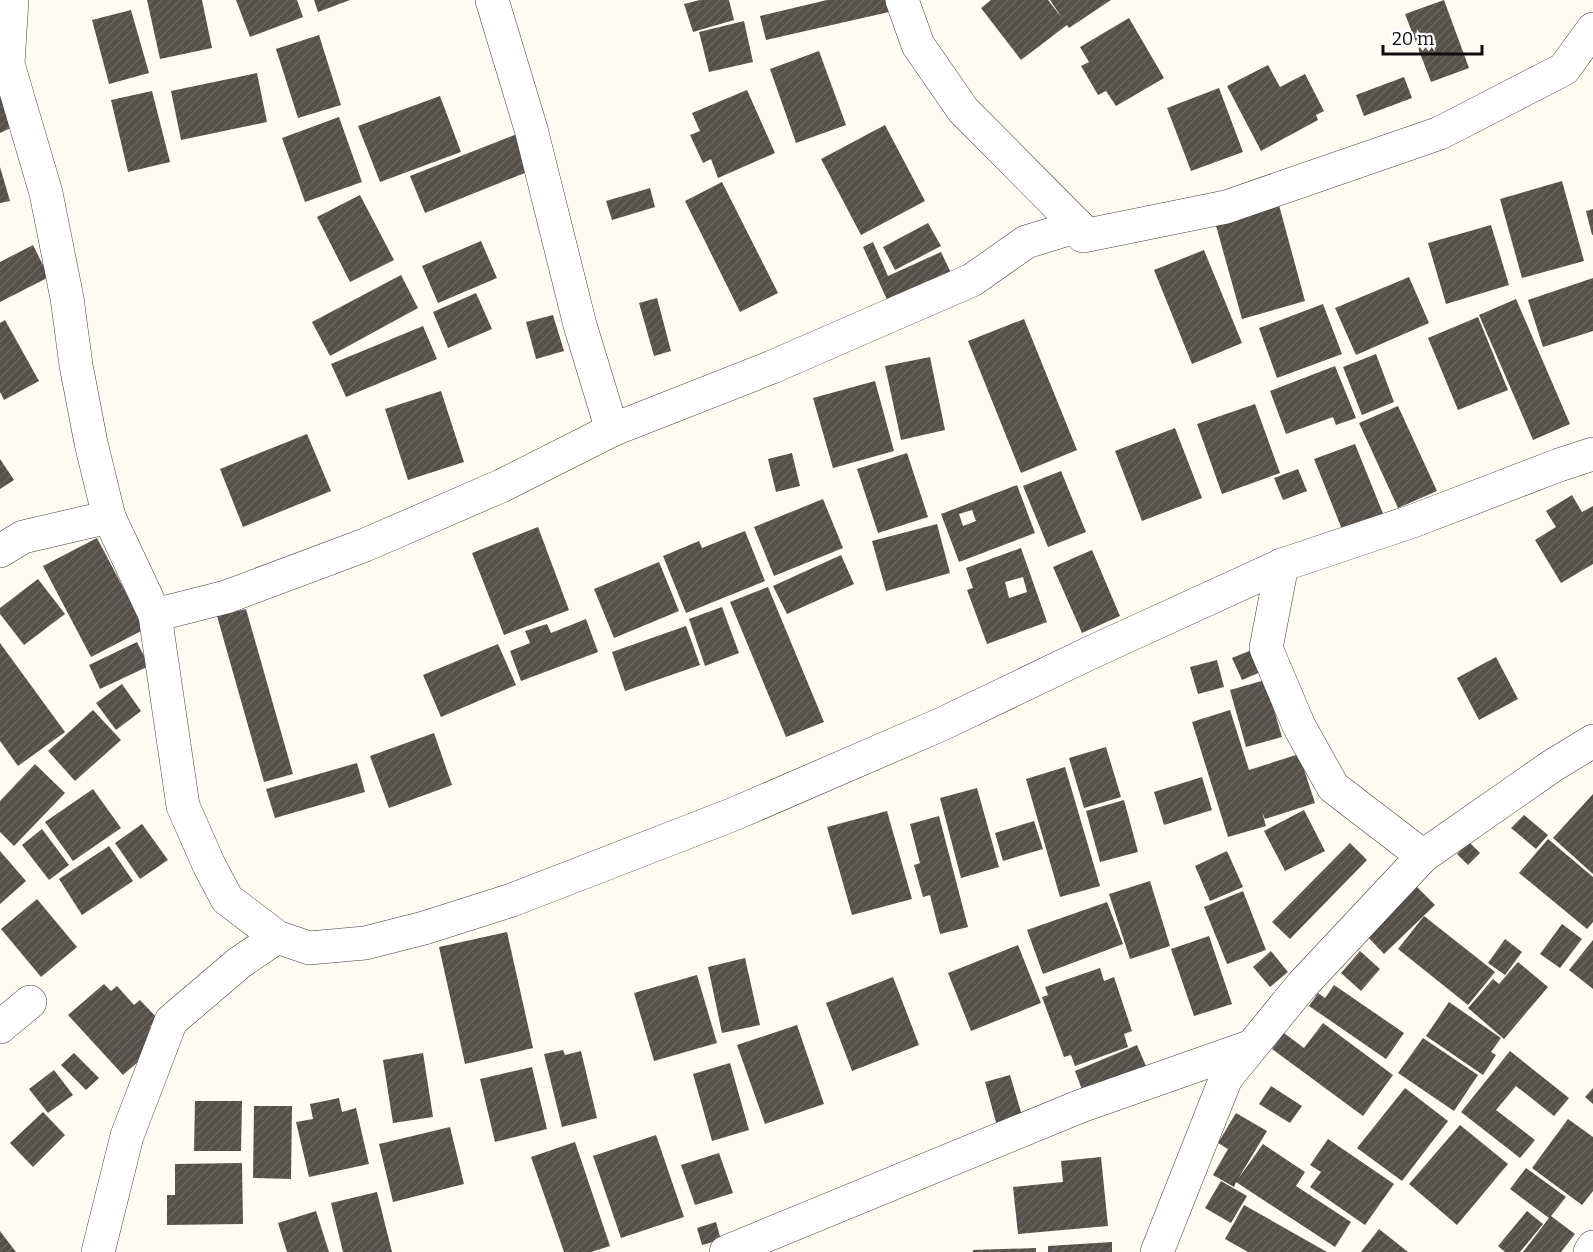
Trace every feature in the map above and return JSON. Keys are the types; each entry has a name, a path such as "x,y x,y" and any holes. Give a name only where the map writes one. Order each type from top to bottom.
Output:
{"street":[{"path":"12,0 4,66 46,193 67,298 76,364 91,443 109,517 155,615 183,806 227,898 277,937 309,948 365,943 424,928 512,900 734,814 942,724 1282,565 1413,521 1558,465 1593,454"},
{"path":"492,0 531,129 580,325 612,430"},
{"path":"902,0 918,45 963,110 1078,226 1083,236 1226,207 1440,133 1564,69 1593,29"},
{"path":"155,615 226,597 365,545 501,486 612,430 772,367 972,280 1026,242 1078,226"},
{"path":"0,551 23,537 109,517"},
{"path":"1282,565 1266,648 1299,726 1333,787 1423,856"},
{"path":"1156,1252 1226,1078 1302,985 1423,856 1552,766 1593,741"},
{"path":"98,1252 127,1136 171,1021 239,963 277,937"},
{"path":"0,1027 30,1002"},
{"path":"726,1252 1081,1106 1252,1046"},
{"path":"1590,1252 1593,1247"}],"building":[{"path":"147,0 202,0 212,48 160,59"},
{"path":"236,0 297,0 303,17 250,37"},
{"path":"314,0 350,0 318,12"},
{"path":"700,0 729,0 734,20 693,32 684,4"},
{"path":"827,0 887,0 889,12 766,40 760,16"},
{"path":"991,0 1048,0 1062,18 1050,0 1111,0 1069,28 1067,25 1021,60 981,8"},
{"path":"1444,0 1469,68 1431,82 1405,14"},
{"path":"131,10 149,73 109,84 92,20"},
{"path":"1129,18 1164,78 1116,106 1106,91 1098,95 1081,66 1089,62 1080,47"},
{"path":"744,21 753,62 709,72 699,32"},
{"path":"319,35 341,105 298,118 276,49"},
{"path":"819,51 846,125 796,143 770,69"},
{"path":"1268,65 1280,87 1305,74 1324,111 1316,115 1318,120 1261,151 1227,86"},
{"path":"257,73 267,122 181,140 171,91"},
{"path":"1404,77 1412,98 1364,116 1356,95"},
{"path":"0,83 17,125 0,133"},
{"path":"1219,88 1243,152 1191,171 1167,108"},
{"path":"747,90 775,153 718,178 711,159 703,163 690,135 700,131 692,113"},
{"path":"152,91 170,162 128,172 111,100"},
{"path":"440,96 461,152 380,182 358,126"},
{"path":"339,117 362,182 305,202 282,138"},
{"path":"885,125 925,201 861,235 821,159"},
{"path":"517,134 532,170 425,213 410,176"},
{"path":"0,167 10,201 0,203"},
{"path":"1562,181 1584,261 1522,278 1500,199"},
{"path":"722,182 778,293 740,312 685,201"},
{"path":"650,188 655,207 612,220 606,201"},
{"path":"360,195 394,260 350,282 317,217"},
{"path":"1279,205 1305,301 1242,319 1215,222"},
{"path":"1593,209 1593,235 1592,235 1586,211"},
{"path":"928,223 941,246 895,270 883,247"},
{"path":"1491,225 1509,285 1446,304 1428,243"},
{"path":"481,241 497,278 438,303 422,266"},
{"path":"873,242 888,276 941,252 952,275 889,304 863,247"},
{"path":"33,245 49,277 0,302 0,262"},
{"path":"1204,250 1242,343 1192,364 1154,270"},
{"path":"401,275 418,308 330,356 312,322"},
{"path":"1409,277 1429,323 1356,355 1335,308"},
{"path":"1593,278 1593,331 1543,347 1528,300"},
{"path":"476,293 492,329 448,348 433,312"},
{"path":"657,298 671,351 654,356 639,303"},
{"path":"1516,299 1570,424 1533,440 1479,315"},
{"path":"1323,304 1342,354 1277,378 1259,328"},
{"path":"553,315 564,351 536,359 526,322"},
{"path":"1478,317 1508,390 1458,410 1428,338"},
{"path":"1024,319 1077,450 1021,473 968,341"},
{"path":"5,320 39,381 4,400 0,392 0,323"},
{"path":"423,326 437,359 346,397 331,364"},
{"path":"1376,354 1394,402 1362,415 1343,367"},
{"path":"930,357 945,430 901,440 885,366"},
{"path":"1335,366 1356,418 1336,425 1333,417 1286,434 1270,391"},
{"path":"875,381 894,451 833,468 813,398"},
{"path":"441,391 464,462 408,480 385,409"},
{"path":"1255,404 1280,473 1222,494 1197,424"},
{"path":"1398,406 1437,491 1398,508 1359,423"},
{"path":"1175,428 1202,498 1142,521 1115,451"},
{"path":"307,434 331,491 243,527 220,469"},
{"path":"1355,444 1384,516 1343,532 1314,459"},
{"path":"792,453 800,486 776,492 768,459"},
{"path":"907,453 928,517 878,533 857,469"},
{"path":"0,459 14,480 0,489"},
{"path":"1298,469 1307,491 1283,500 1274,478"},
{"path":"1061,471 1086,532 1048,547 1023,486"},
{"path":"1017,485 1035,533 959,562 941,514","holes":["972,510 976,521 963,526 959,514"]},
{"path":"1572,495 1582,512 1593,506 1593,564 1561,583 1535,540 1556,527 1546,511"},
{"path":"823,499 843,548 774,576 754,527"},
{"path":"937,524 950,573 886,591 872,541"},
{"path":"538,527 569,610 504,635 472,553"},
{"path":"745,531 765,581 686,613 663,556 699,541 702,548"},
{"path":"97,538 145,629 91,657 43,566"},
{"path":"1021,548 1047,622 987,644 967,590 973,588 966,568","holes":["1023,577 1027,592 1009,598 1005,582"]},
{"path":"1092,550 1120,616 1082,633 1053,567"},
{"path":"841,555 854,584 787,614 773,586"},
{"path":"659,562 679,611 614,638 594,589"},
{"path":"38,579 65,614 24,645 0,614 0,608"},
{"path":"768,587 824,722 786,737 730,602"},
{"path":"722,607 739,653 705,666 689,619"},
{"path":"246,609 293,774 264,782 217,616"},
{"path":"586,619 598,652 521,681 510,651 530,643 525,631 547,624 551,633"},
{"path":"686,626 700,665 625,691 612,652"},
{"path":"137,642 149,666 100,689 89,665"},
{"path":"0,643 65,732 18,766 0,741"},
{"path":"498,644 516,685 441,717 423,675"},
{"path":"1259,647 1268,669 1242,680 1232,658"},
{"path":"1496,657 1518,699 1479,720 1457,678"},
{"path":"1217,660 1224,687 1198,694 1190,667"},
{"path":"1265,680 1282,737 1246,747 1230,690"},
{"path":"122,684 141,711 116,730 96,703"},
{"path":"93,710 121,740 75,781 48,751"},
{"path":"1230,710 1249,770 1299,754 1315,803 1265,819 1262,812 1266,826 1228,837 1192,722"},
{"path":"434,733 452,785 389,808 370,756"},
{"path":"1106,747 1121,797 1084,808 1069,758"},
{"path":"357,763 365,792 275,818 266,789"},
{"path":"35,764 65,793 14,846 0,832 0,801"},
{"path":"1065,767 1100,886 1060,897 1026,779"},
{"path":"1202,777 1212,810 1164,825 1154,792"},
{"path":"977,788 999,867 961,878 940,798"},
{"path":"93,789 121,828 73,861 45,822"},
{"path":"1593,794 1593,874 1553,838"},
{"path":"1124,800 1138,852 1100,862 1086,811"},
{"path":"1304,810 1325,851 1285,871 1264,831"},
{"path":"887,811 912,899 852,915 827,827"},
{"path":"1524,815 1548,835 1536,849 1511,828"},
{"path":"939,816 968,927 940,934 930,895 923,897 914,865 920,863 910,824"},
{"path":"1034,821 1043,849 1003,861 995,833"},
{"path":"142,824 168,860 140,879 115,843"},
{"path":"42,829 69,865 49,880 22,845"},
{"path":"1548,839 1593,877 1593,922 1587,929 1519,873"},
{"path":"1469,842 1480,853 1468,865 1457,854"},
{"path":"1350,843 1367,860 1290,939 1272,922"},
{"path":"109,846 133,881 82,915 59,879"},
{"path":"0,851 26,881 0,904"},
{"path":"1227,851 1243,887 1210,901 1195,866"},
{"path":"1150,881 1170,946 1130,959 1109,894"},
{"path":"1414,884 1435,905 1384,954 1366,935"},
{"path":"1243,891 1266,950 1227,964 1204,907"},
{"path":"37,899 77,947 41,977 1,929"},
{"path":"1107,902 1123,944 1043,974 1027,930"},
{"path":"1424,916 1495,972 1468,1005 1398,949"},
{"path":"1562,924 1582,939 1560,968 1540,954"},
{"path":"507,932 533,1048 465,1064 439,947"},
{"path":"1209,936 1232,1004 1194,1016 1171,949"},
{"path":"1505,939 1522,952 1505,975 1488,963"},
{"path":"1593,940 1593,989 1569,970"},
{"path":"1018,945 1041,1003 971,1031 948,973"},
{"path":"1271,951 1288,972 1270,987 1253,967"},
{"path":"1360,951 1380,969 1361,991 1341,973"},
{"path":"745,958 760,1025 722,1033 708,967"},
{"path":"1518,962 1548,987 1504,1039 1468,1008 1493,979 1499,984"},
{"path":"1100,968 1104,981 1114,977 1132,1031 1124,1034 1128,1047 1075,1066 1071,1055 1064,1057 1042,997 1048,995 1045,987"},
{"path":"697,975 717,1043 654,1061 634,993"},
{"path":"893,977 919,1045 852,1071 826,1003"},
{"path":"104,984 111,991 117,986 134,1005 140,1000 158,1019 150,1026 163,1040 123,1075 68,1015"},
{"path":"1334,985 1404,1033 1386,1059 1309,1006 1318,993 1325,998"},
{"path":"1449,1002 1501,1038 1491,1052 1496,1055 1483,1075 1426,1036"},
{"path":"1323,1023 1393,1075 1363,1116 1272,1049 1284,1033 1304,1048"},
{"path":"797,1025 824,1104 765,1124 737,1045"},
{"path":"1423,1038 1478,1075 1454,1111 1398,1073"},
{"path":"1137,1045 1146,1066 1083,1092 1075,1071"},
{"path":"563,1050 565,1055 581,1051 597,1118 562,1127 544,1054"},
{"path":"1510,1051 1569,1098 1554,1116 1516,1086 1496,1110 1535,1140 1520,1158 1461,1112"},
{"path":"74,1053 99,1078 86,1090 61,1065"},
{"path":"423,1053 433,1117 393,1123 383,1060"},
{"path":"730,1063 749,1130 712,1141 693,1074"},
{"path":"532,1067 547,1129 495,1142 480,1079"},
{"path":"54,1070 73,1095 48,1113 29,1089"},
{"path":"1010,1075 1023,1119 997,1126 985,1082"},
{"path":"1271,1086 1302,1106 1290,1123 1259,1104"},
{"path":"1405,1088 1448,1121 1402,1181 1357,1148"},
{"path":"1593,1088 1593,1104 1585,1097"},
{"path":"339,1098 342,1112 356,1108 369,1164 309,1177 296,1122 313,1119 310,1104"},
{"path":"195,1101 242,1101 241,1151 194,1151"},
{"path":"254,1106 292,1106 291,1179 253,1178"},
{"path":"43,1112 65,1135 33,1167 10,1143"},
{"path":"1236,1113 1267,1131 1238,1179 1263,1144 1305,1172 1296,1186 1351,1222 1335,1247 1236,1182 1234,1187 1213,1175 1228,1149 1218,1143"},
{"path":"1568,1119 1593,1137 1593,1191 1582,1205 1532,1168"},
{"path":"1460,1125 1508,1164 1457,1225 1409,1184"},
{"path":"450,1127 464,1184 393,1202 379,1144"},
{"path":"656,1135 684,1217 621,1238 593,1156"},
{"path":"1328,1139 1394,1184 1365,1225 1310,1187 1321,1172 1310,1165"},
{"path":"575,1142 610,1246 591,1252 564,1252 531,1157"},
{"path":"719,1153 733,1193 695,1205 681,1165"},
{"path":"1101,1157 1108,1226 1018,1234 1013,1187 1063,1182 1061,1161"},
{"path":"242,1163 243,1224 167,1225 167,1195 175,1195 175,1164"},
{"path":"1526,1168 1566,1197 1551,1216 1575,1234 1561,1252 1523,1252 1549,1218 1510,1189"},
{"path":"1221,1181 1247,1196 1231,1223 1205,1208"},
{"path":"377,1192 392,1252 343,1252 331,1203"},
{"path":"1244,1205 1327,1252 1248,1252 1225,1239"},
{"path":"316,1211 329,1252 287,1252 278,1223"},
{"path":"1527,1211 1543,1224 1520,1252 1505,1252 1498,1246"},
{"path":"716,1222 721,1240 702,1245 697,1228"},
{"path":"1379,1229 1408,1252 1361,1252"},
{"path":"0,1231 16,1252 0,1252"},
{"path":"1112,1242 1112,1252 1048,1252 1048,1246"},
{"path":"1036,1248 1036,1252 973,1252 973,1250"}]}
